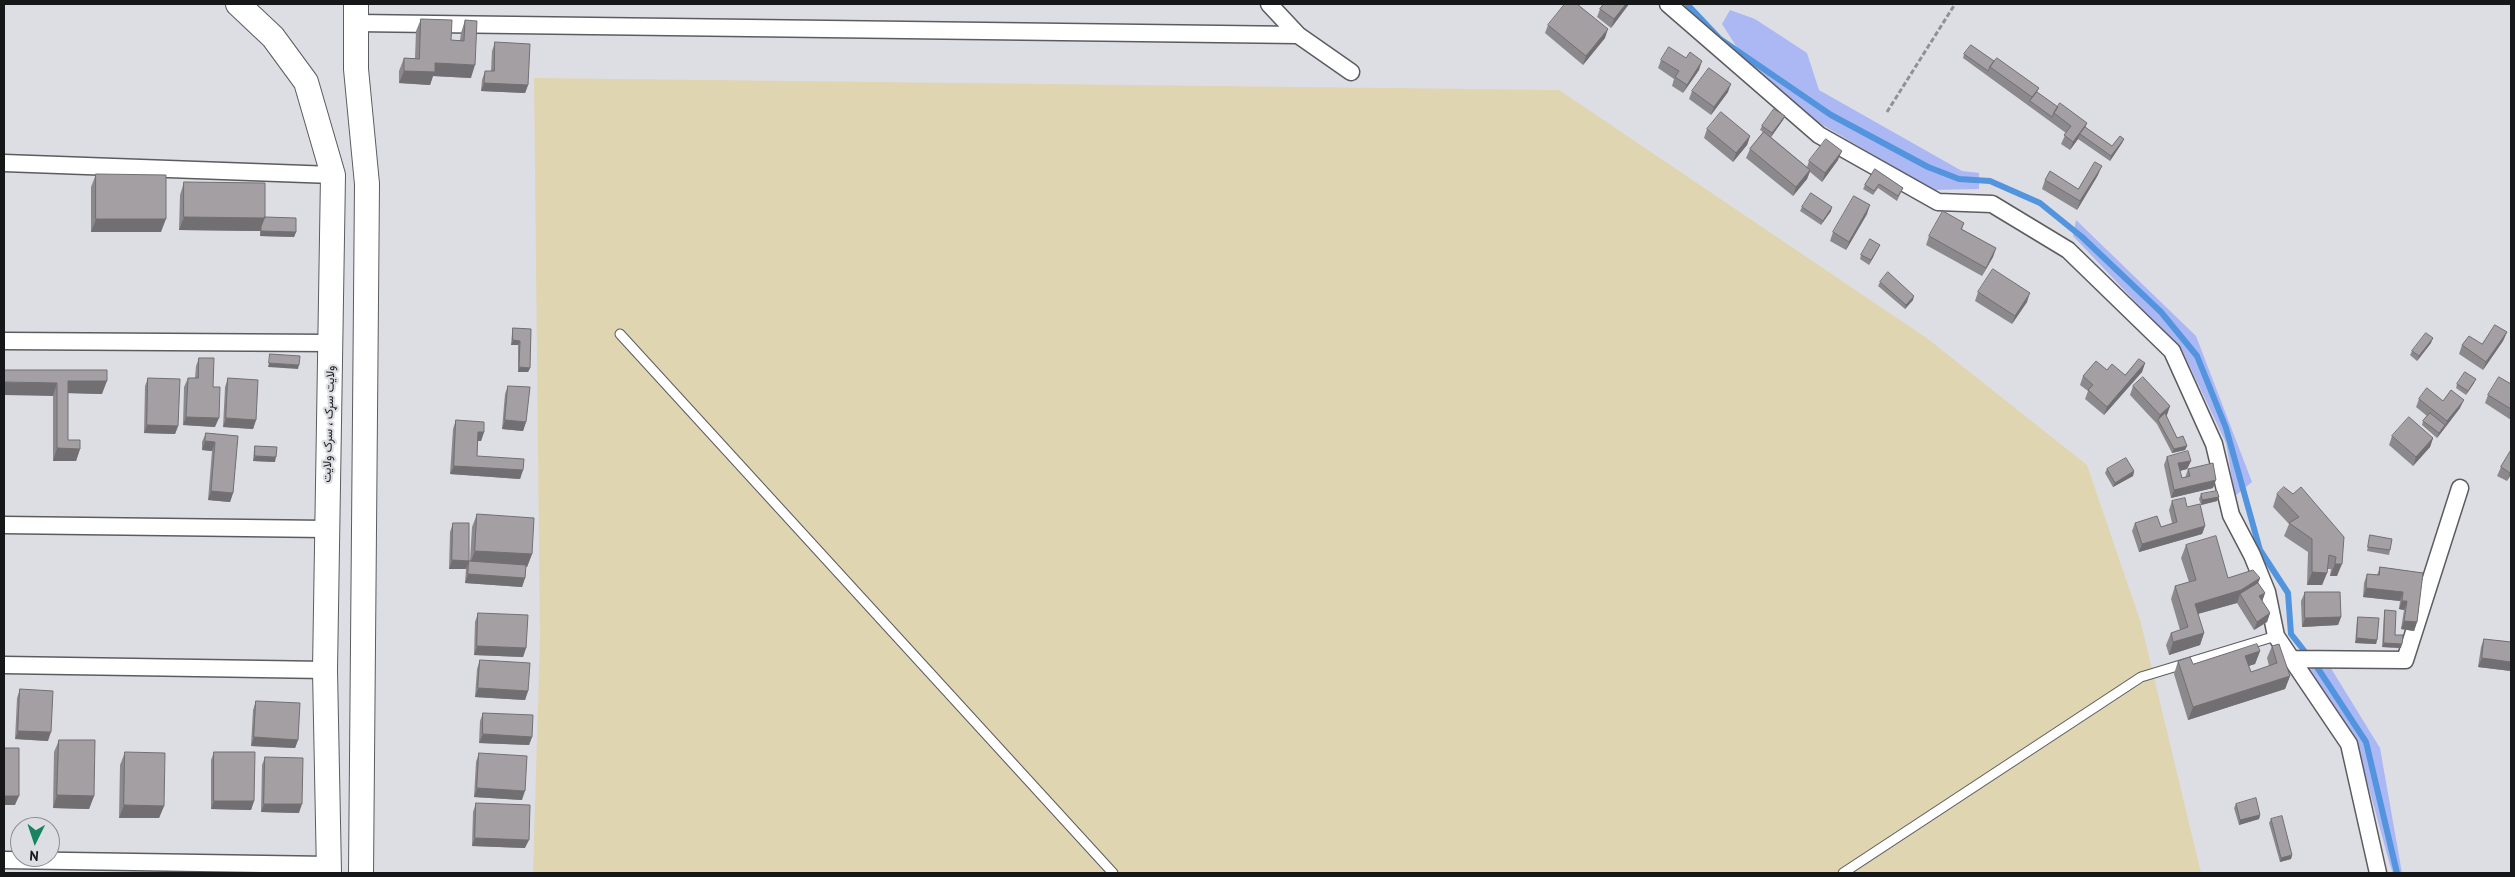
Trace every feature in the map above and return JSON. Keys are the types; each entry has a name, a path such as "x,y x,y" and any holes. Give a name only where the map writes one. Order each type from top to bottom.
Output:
{"main road":[{"name":"ولایت سړک ، سرک ولایت","path":"238,4 273,37 306,82 333,175 325,670 329,869"},
{"path":"356,13 356,69 367,184 361,873"}],"street":[{"path":"1269,4 1298,35 1351,72"},
{"path":"1668,4 1818,135 1938,202 1992,204 2068,250 2172,351 2214,444 2230,515 2252,555 2268,592 2276,636 2290,659 2336,721 2349,744 2378,873"},
{"path":"356,13 1298,35"},
{"path":"4,163 333,175"},
{"path":"4,341 331,343"},
{"path":"2290,659 2405,660 2460,488"},
{"path":"4,525 326,528"},
{"path":"4,665 325,670"},
{"path":"4,860 92,867 329,869"}],"lane":[{"path":"620,334 1113,873"},
{"path":"1843,873 2141,677 2276,636"}],"path":[{"path":"1887,112 1955,4"}],"shaded area":[{"path":"1730,10 1755,19 1807,53 1819,90 1962,171 1979,173 1979,189 1933,190 1804,114 1750,68 1722,24"},
{"path":"2076,220 2196,336 2252,482 2235,496 2226,443 2183,352 2073,236"},
{"path":"2304,665 2329,665 2380,748 2402,873 2393,873 2390,865 2356,741"}],"sand":[{"path":"534,78 1559,90 1928,339 2087,465 2141,623 2201,873 533,873 540,638"}],"building":[{"path":"1565,4 1577,4 1608,29 1586,56 1548,25"},
{"path":"1604,4 1626,4 1614,19 1600,9"},
{"path":"421,19 452,20 451,40 464,41 465,20 477,21 475,65 435,63 435,72 404,71 404,58 419,59"},
{"path":"495,42 530,44 528,85 484,83 485,71 494,71"},
{"path":"1971,45 1994,61 1988,71 1964,54"},
{"path":"1669,47 1686,58 1690,52 1702,61 1687,85 1675,77 1679,71 1661,60"},
{"path":"1997,58 2039,88 2032,97 1990,67"},
{"path":"1709,68 1731,84 1714,107 1692,91"},
{"path":"2037,92 2058,107 2052,117 2030,101"},
{"path":"2060,103 2087,123 2073,142 2064,135 2071,126 2054,113"},
{"path":"1774,109 1785,116 1772,133 1762,126"},
{"path":"1721,112 1750,136 1736,153 1707,129"},
{"path":"2085,127 2112,146 2120,136 2124,139 2111,156 2080,134"},
{"path":"1764,132 1810,170 1796,187 1750,149"},
{"path":"1826,139 1842,151 1825,173 1809,161"},
{"path":"2095,162 2102,166 2080,201 2045,180 2050,171 2078,189"},
{"path":"1875,169 1903,188 1898,196 1879,184 1874,191 1865,185"},
{"path":"96,174 166,175 166,219 96,219"},
{"path":"184,182 265,183 265,218 184,217"},
{"path":"1811,193 1832,207 1823,221 1802,207"},
{"path":"1854,196 1870,205 1849,242 1833,232"},
{"path":"1943,211 1964,223 1961,229 1996,248 1986,268 1929,236"},
{"path":"265,217 296,218 296,232 261,231"},
{"path":"1870,239 1880,245 1871,260 1861,255"},
{"path":"1993,269 2030,293 2015,316 1978,292"},
{"path":"1888,272 1914,296 1906,305 1880,282"},
{"path":"2495,325 2507,332 2486,362 2462,345 2469,336 2482,344"},
{"path":"513,328 531,329 530,368 519,367 520,341 513,340"},
{"path":"2426,333 2433,338 2419,356 2412,351"},
{"path":"270,354 300,356 299,365 269,363"},
{"path":"199,358 214,358 213,387 220,387 219,418 186,417 188,378 198,378"},
{"path":"2139,359 2145,363 2107,407 2088,390 2093,385 2083,376 2096,361 2107,370 2112,364 2125,375"},
{"path":"4,370 107,370 107,381 68,381 68,440 80,440 80,449 57,448 57,383 4,382"},
{"path":"2465,372 2476,379 2468,391 2457,384"},
{"path":"2143,377 2170,406 2160,415 2133,386"},
{"path":"2499,377 2511,384 2511,409 2488,395"},
{"path":"148,378 180,379 178,426 147,425"},
{"path":"228,378 258,380 256,420 226,418"},
{"path":"508,386 530,387 526,422 505,420"},
{"path":"2427,388 2443,401 2451,390 2464,400 2447,421 2419,399"},
{"path":"2165,413 2177,438 2183,436 2187,446 2174,449 2158,420"},
{"path":"2430,413 2445,425 2439,433 2423,421"},
{"path":"2409,417 2433,438 2416,457 2392,436"},
{"path":"456,420 484,422 484,432 478,432 477,456 524,459 523,470 454,466"},
{"path":"206,433 238,436 233,493 211,491 215,442 205,441"},
{"path":"255,446 277,447 276,457 255,456"},
{"path":"2511,450 2511,471 2510,473 2501,467"},
{"path":"2188,451 2191,461 2178,463 2182,478 2190,476 2188,469 2213,463 2216,480 2174,490 2167,457"},
{"path":"2126,458 2134,471 2115,483 2107,469"},
{"path":"2284,487 2293,494 2301,487 2344,537 2342,564 2335,564 2336,557 2329,555 2327,573 2312,572 2312,539 2289,523 2299,517 2277,494"},
{"path":"2217,491 2219,497 2202,500 2201,494"},
{"path":"2185,498 2187,507 2200,504 2205,526 2142,544 2135,523 2157,516 2161,527 2177,522 2172,501"},
{"path":"477,514 534,518 532,554 475,551"},
{"path":"453,523 469,523 469,561 452,560"},
{"path":"2370,535 2392,539 2390,550 2368,547"},
{"path":"2216,536 2228,578 2253,570 2260,578 2241,590 2195,604 2204,633 2173,642 2171,633 2188,627 2175,586 2196,580 2186,545"},
{"path":"469,561 526,565 525,578 468,574"},
{"path":"2380,567 2423,573 2417,622 2404,621 2407,601 2402,601 2403,592 2366,588 2367,574 2379,575"},
{"path":"2258,583 2265,593 2259,596 2270,613 2257,622 2240,594"},
{"path":"2305,592 2340,592 2341,617 2305,618"},
{"path":"2385,610 2396,611 2395,635 2403,635 2402,644 2384,643"},
{"path":"478,613 528,615 526,648 477,646"},
{"path":"2358,617 2379,618 2377,640 2357,638"},
{"path":"2484,639 2511,642 2511,662 2482,658"},
{"path":"2257,644 2260,651 2245,656 2251,672 2277,663 2272,646 2279,644 2290,676 2193,707 2178,661 2190,657 2193,664"},
{"path":"480,660 530,663 528,691 478,688"},
{"path":"20,689 53,691 51,732 18,731"},
{"path":"256,701 300,703 298,740 254,737"},
{"path":"483,713 533,715 532,737 483,734"},
{"path":"59,740 95,740 94,796 57,795"},
{"path":"4,748 19,748 19,796 4,796"},
{"path":"125,752 165,753 164,806 124,805"},
{"path":"214,752 255,752 254,801 214,801"},
{"path":"479,753 527,756 525,791 477,788"},
{"path":"265,757 303,758 302,804 264,804"},
{"path":"2256,798 2260,815 2240,820 2236,804"},
{"path":"476,803 530,805 529,840 475,838"},
{"path":"2282,816 2292,855 2281,858 2271,819"}],"waterway":[{"path":"1687,4 1720,39 1831,115 1928,167 1959,179 1990,181 2040,203 2082,237 2161,312 2197,356 2226,428 2260,550 2288,593 2291,634 2317,667 2366,742 2397,873"}]}
